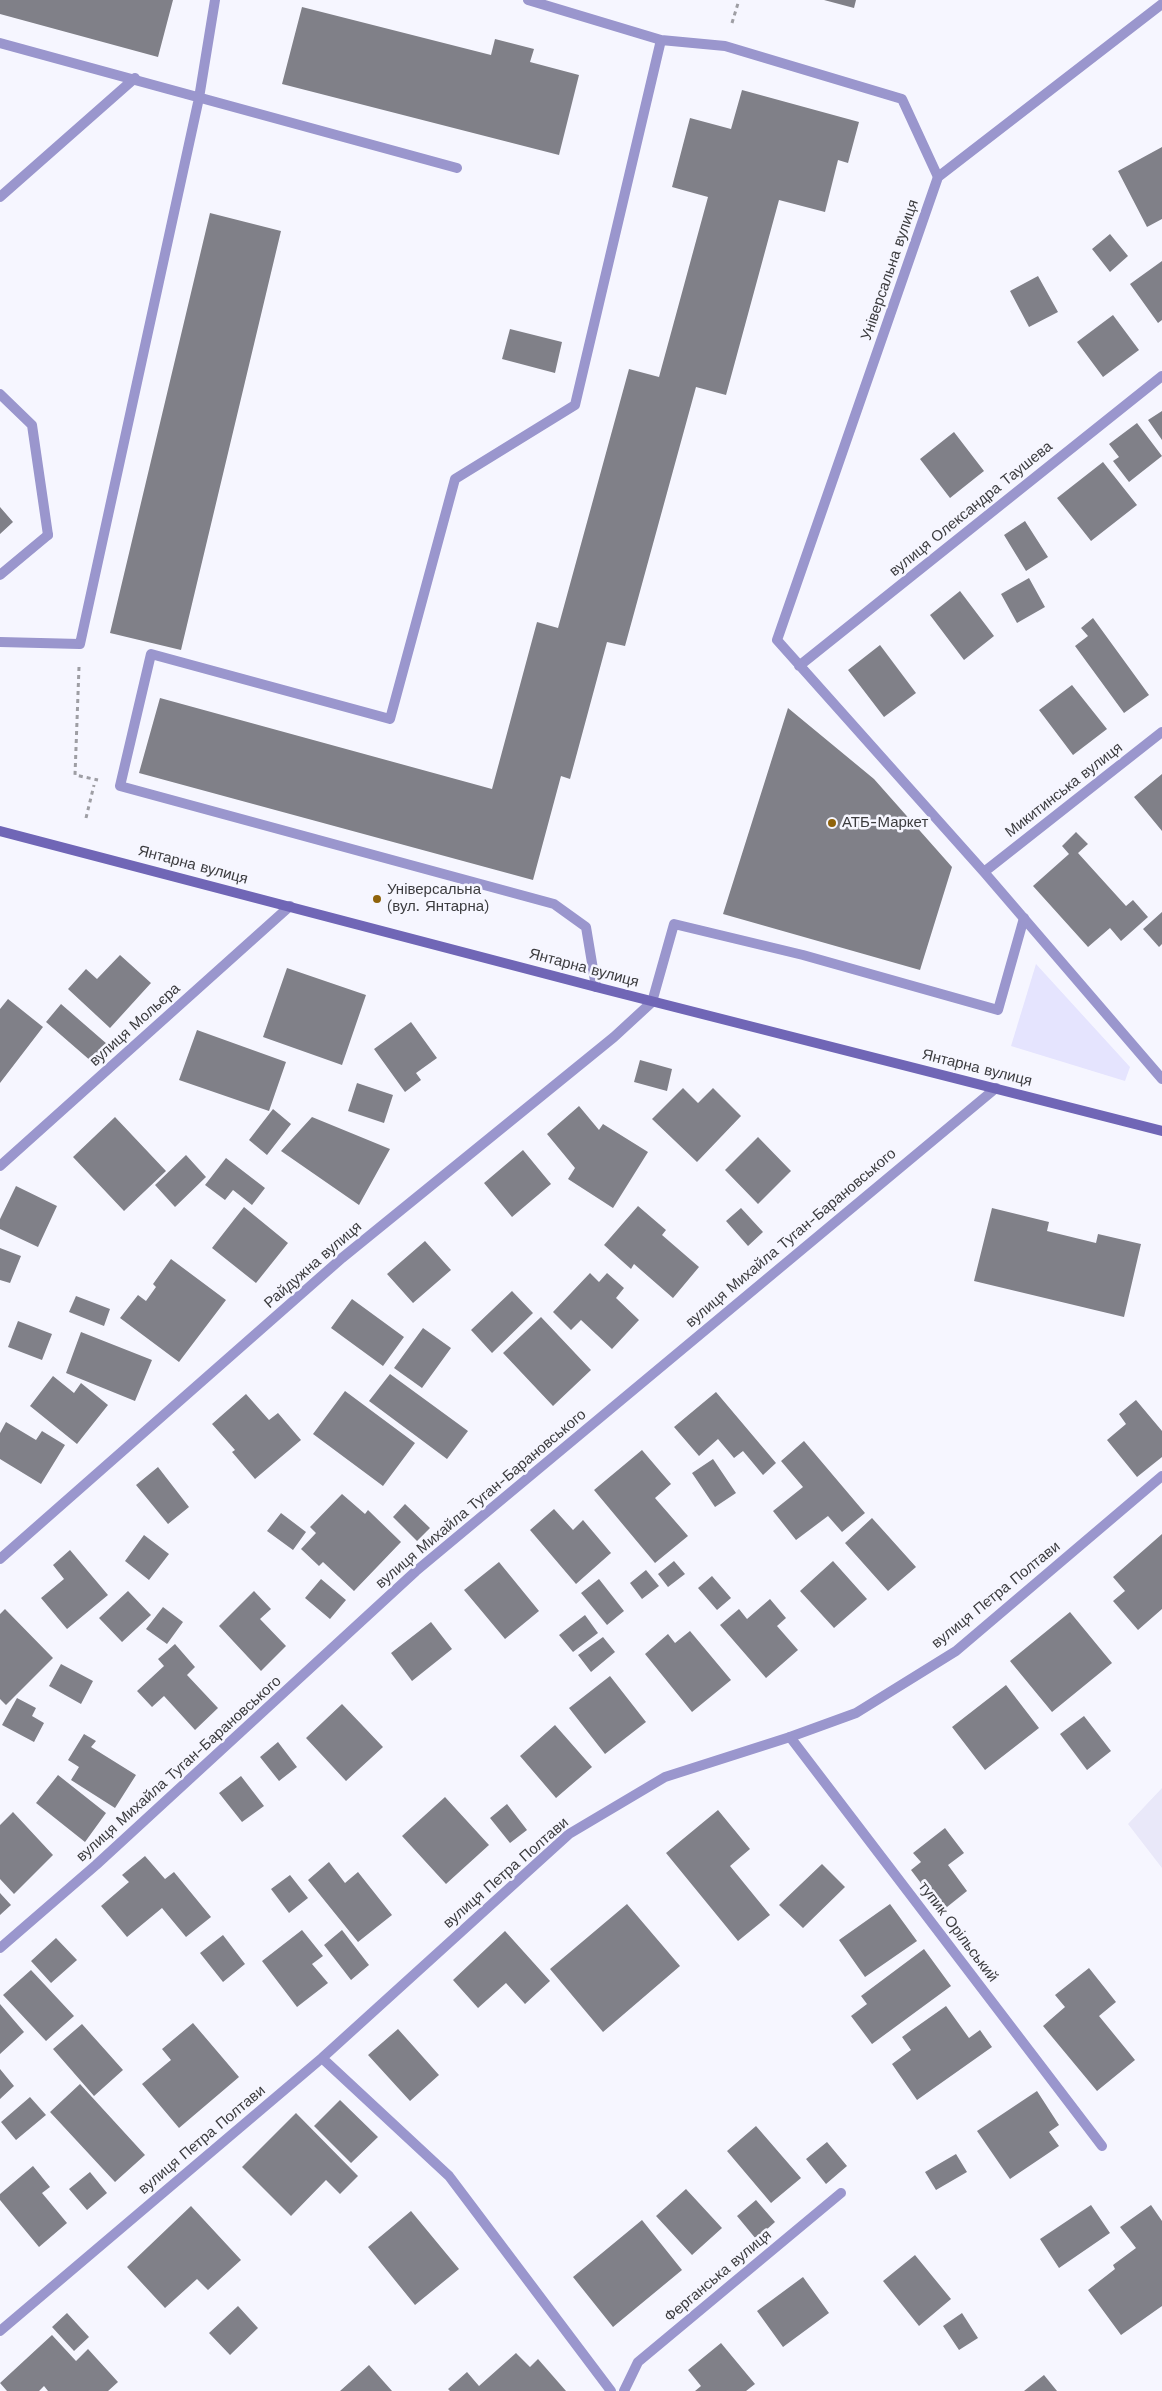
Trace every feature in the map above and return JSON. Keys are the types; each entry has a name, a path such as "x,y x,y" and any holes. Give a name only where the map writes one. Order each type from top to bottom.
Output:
{"main road":[{"name":"Янтарна вулиця","path":"0,831 652,1002 1162,1131"}],"street":[{"path":"0,642 80,644 200,98 215,0"},
{"path":"528,0 661,40 725,46 902,99 938,177 1162,4"},
{"path":"596,987 586,927 554,904 120,786 151,654 390,719 455,479 575,405 661,40"},
{"path":"0,43 135,78 200,98 457,168"},
{"path":"0,197 135,78"},
{"name":"Універсальна вулиця","path":"799,666 778,640 938,177"},
{"name":"вулиця Олександра Таушева","path":"799,666 1162,376"},
{"path":"0,394 32,425 48,535 0,576"},
{"path":"799,666 984,872 1162,1079"},
{"name":"Микитинська вулиця","path":"984,872 1162,732"},
{"name":"вулиця Мольєра","path":"0,1166 290,906"},
{"path":"652,1002 674,924 803,955 998,1010 1024,918"},
{"name":"Райдужна вулиця","path":"0,1559 342,1258 614,1037 652,1002"},
{"name":"вулиця Михайла Туган-Барановського","path":"0,1948 96,1866 416,1571 996,1088"},
{"name":"вулиця Петра Полтави","path":"0,2331 322,2058 569,1834 665,1777 790,1737 856,1713 956,1650 1162,1476"},
{"name":"тупик Орільський","path":"790,1737 1102,2146"},
{"path":"322,2058 449,2176 610,2391"},
{"name":"Ферганська вулиця","path":"624,2391 638,2362 842,2193"}],"path":[{"path":"80,644 75,775 120,786"},
{"path":"86,818 96,780"}],"shaded area":[{"path":"1036,964 1130,1067 1125,1081 1011,1046"},
{"path":"1162,1788 1162,1868 1128,1824"}],"building":[{"path":"0,0 173,0 158,57 0,14"},
{"path":"824,0 856,0 854,8"},
{"path":"302,7 491,55 495,39 534,49 530,62 579,75 559,155 282,84"},
{"path":"742,90 859,122 848,163 838,160 825,212 779,200 726,395 696,387 625,646 607,642 570,779 561,776 533,880 139,773 160,698 492,789 537,622 558,628 629,369 659,377 708,197 672,187 690,118 731,129"},
{"path":"1162,147 1162,219 1147,227 1118,171"},
{"path":"210,213 281,231 181,650 110,633"},
{"path":"1110,234 1128,256 1110,272 1092,249"},
{"path":"1162,261 1162,320 1158,323 1130,284"},
{"path":"1038,276 1058,312 1029,327 1010,291"},
{"path":"1113,315 1139,350 1103,377 1077,342"},
{"path":"510,329 562,342 555,373 502,359"},
{"path":"1162,411 1162,440 1148,420"},
{"path":"1137,423 1162,456 1129,482 1113,461 1119,457 1109,444"},
{"path":"954,432 984,471 950,498 920,459"},
{"path":"1103,462 1137,505 1091,541 1057,498"},
{"path":"0,507 13,522 0,534"},
{"path":"1025,521 1048,557 1026,571 1004,535"},
{"path":"1029,578 1045,607 1017,623 1001,594"},
{"path":"960,591 994,636 964,660 930,615"},
{"path":"1093,618 1149,695 1124,713 1075,646 1088,636 1081,628"},
{"path":"880,645 916,693 884,717 848,670"},
{"path":"1072,685 1107,729 1073,755 1039,710"},
{"name":"АТБ-Маркет","path":"788,708 874,779 952,867 920,970 723,914"},
{"path":"1162,774 1162,831 1134,797"},
{"path":"1076,832 1088,844 1078,853 1126,906 1133,900 1148,917 1121,941 1110,928 1088,947 1033,886 1069,854 1062,846"},
{"path":"1162,912 1162,944 1159,947 1143,929"},
{"path":"120,955 151,983 110,1028 68,989 86,969 97,979"},
{"path":"287,968 366,995 342,1065 263,1037"},
{"path":"8,999 43,1027 0,1083 0,1009"},
{"path":"61,1004 107,1044 92,1062 46,1022"},
{"path":"411,1022 437,1058 416,1073 421,1080 405,1092 374,1049"},
{"path":"197,1030 286,1062 269,1111 179,1080"},
{"path":"640,1060 672,1069 667,1091 634,1082"},
{"path":"357,1083 393,1095 384,1123 348,1111"},
{"path":"683,1088 698,1103 713,1088 741,1116 697,1162 652,1119"},
{"path":"579,1106 599,1130 603,1124 648,1152 613,1208 568,1179 575,1168 547,1134"},
{"path":"273,1109 291,1124 267,1155 249,1140"},
{"path":"115,1117 166,1171 124,1211 73,1157"},
{"path":"312,1117 390,1149 359,1205 281,1151"},
{"path":"758,1137 791,1171 758,1204 725,1170"},
{"path":"523,1150 551,1184 512,1217 484,1183"},
{"path":"186,1155 206,1177 175,1207 155,1185"},
{"path":"226,1158 265,1188 252,1205 233,1190 225,1200 205,1185"},
{"path":"16,1186 57,1206 38,1247 0,1229 0,1219"},
{"path":"638,1206 666,1230 662,1235 699,1267 673,1298 634,1264 631,1269 604,1245"},
{"path":"244,1207 288,1243 256,1283 212,1248"},
{"path":"741,1208 763,1232 748,1246 726,1221"},
{"path":"992,1208 1049,1222 1047,1231 1096,1243 1098,1234 1141,1244 1124,1317 974,1281"},
{"path":"425,1241 451,1270 413,1303 387,1274"},
{"path":"0,1248 21,1256 10,1283 0,1280"},
{"path":"171,1259 226,1300 179,1362 120,1318 138,1295 146,1301 156,1287 153,1284"},
{"path":"590,1273 599,1282 607,1273 624,1288 616,1298 639,1320 612,1349 581,1320 571,1330 553,1312"},
{"path":"512,1291 533,1313 492,1353 471,1330"},
{"path":"76,1296 110,1309 104,1326 69,1312"},
{"path":"352,1299 404,1337 383,1366 331,1328"},
{"path":"541,1317 591,1370 553,1406 503,1353"},
{"path":"18,1321 52,1334 42,1360 8,1347"},
{"path":"423,1328 451,1348 422,1388 394,1368"},
{"path":"81,1332 152,1360 135,1401 66,1373"},
{"path":"390,1374 468,1431 447,1459 369,1401"},
{"path":"53,1376 74,1393 81,1383 108,1405 77,1444 30,1406"},
{"path":"345,1391 415,1443 383,1486 313,1434"},
{"path":"716,1392 776,1463 763,1475 743,1451 734,1458 718,1439 699,1456 674,1427"},
{"path":"246,1394 269,1420 278,1413 301,1440 255,1479 232,1452 235,1450 212,1424"},
{"path":"1136,1400 1162,1431 1162,1457 1137,1477 1107,1440 1126,1424 1119,1414"},
{"path":"6,1422 36,1440 42,1431 65,1445 41,1484 0,1459 0,1433"},
{"path":"804,1441 865,1513 842,1532 828,1516 796,1540 773,1511 803,1487 781,1461"},
{"path":"642,1450 671,1484 655,1498 688,1536 655,1563 594,1490"},
{"path":"713,1459 736,1493 715,1507 692,1473"},
{"path":"158,1467 189,1507 168,1524 136,1485"},
{"path":"342,1494 365,1514 368,1510 401,1542 354,1591 323,1562 319,1566 301,1549 316,1533 310,1527"},
{"path":"405,1504 430,1528 417,1541 393,1517"},
{"path":"554,1509 573,1530 583,1520 611,1553 576,1584 530,1530"},
{"path":"281,1513 306,1532 293,1550 267,1531"},
{"path":"872,1518 916,1567 888,1591 845,1543"},
{"path":"1162,1534 1162,1609 1138,1630 1113,1601 1125,1591 1113,1577"},
{"path":"144,1535 169,1554 149,1580 125,1561"},
{"path":"70,1550 108,1595 67,1629 41,1598 64,1579 53,1565"},
{"path":"674,1561 685,1574 668,1587 658,1574"},
{"path":"833,1561 867,1599 834,1628 800,1591"},
{"path":"499,1562 539,1611 505,1639 464,1590"},
{"path":"646,1570 659,1586 642,1599 630,1583"},
{"path":"712,1576 731,1598 717,1610 698,1588"},
{"path":"321,1579 346,1600 330,1619 305,1598"},
{"path":"599,1579 624,1611 607,1625 581,1593"},
{"path":"128,1591 151,1615 122,1642 99,1618"},
{"path":"254,1591 271,1609 260,1619 286,1646 261,1671 219,1626"},
{"path":"770,1599 786,1618 777,1626 798,1650 766,1678 720,1625 739,1609 747,1619"},
{"path":"163,1607 183,1622 167,1644 146,1629"},
{"path":"5,1609 53,1658 6,1705 0,1699 0,1614"},
{"path":"1070,1612 1112,1663 1052,1712 1010,1661"},
{"path":"585,1615 598,1633 573,1652 559,1635"},
{"path":"431,1622 452,1649 412,1681 391,1653"},
{"path":"690,1631 731,1680 692,1712 645,1654 668,1634 675,1643"},
{"path":"603,1637 615,1652 591,1672 578,1655"},
{"path":"175,1644 195,1667 187,1675 218,1708 195,1730 164,1696 152,1707 137,1691 164,1666 158,1659"},
{"path":"61,1664 93,1681 81,1704 49,1686"},
{"path":"610,1676 646,1722 605,1754 569,1708"},
{"path":"1006,1685 1039,1728 985,1770 952,1727"},
{"path":"17,1698 36,1708 32,1716 44,1723 34,1742 2,1725"},
{"path":"342,1704 383,1747 346,1781 306,1738"},
{"path":"1084,1716 1111,1751 1087,1770 1060,1734"},
{"path":"555,1725 592,1767 556,1798 520,1756"},
{"path":"84,1734 96,1741 91,1747 136,1775 115,1808 71,1780 79,1767 68,1760"},
{"path":"278,1742 297,1767 279,1781 260,1757"},
{"path":"58,1775 106,1813 85,1842 36,1803"},
{"path":"241,1776 264,1806 242,1822 219,1793"},
{"path":"445,1797 489,1845 446,1884 402,1836"},
{"path":"507,1804 527,1830 510,1843 490,1818"},
{"path":"718,1810 750,1849 730,1866 770,1915 738,1941 666,1853"},
{"path":"13,1812 53,1855 14,1894 0,1879 0,1825"},
{"path":"945,1828 964,1853 948,1865 967,1891 942,1911 911,1870 921,1862 913,1853"},
{"path":"145,1856 165,1879 174,1872 211,1917 186,1937 162,1908 127,1937 101,1906 129,1882 122,1875"},
{"path":"329,1862 345,1883 358,1872 392,1915 358,1942 308,1880"},
{"path":"822,1864 845,1887 803,1928 779,1905"},
{"path":"290,1875 308,1898 289,1913 271,1889"},
{"path":"0,1893 11,1905 0,1915"},
{"path":"627,1904 680,1966 603,2032 550,1969"},
{"path":"890,1904 917,1941 865,1977 839,1940"},
{"path":"302,1930 323,1956 312,1964 328,1983 297,2007 262,1961"},
{"path":"342,1930 369,1965 351,1980 324,1945"},
{"path":"505,1931 550,1981 525,2004 506,1983 478,2008 453,1980"},
{"path":"223,1935 245,1964 223,1982 200,1953"},
{"path":"56,1938 77,1960 51,1983 31,1961"},
{"path":"924,1949 951,1986 872,2044 851,2016 867,2004 861,1996"},
{"path":"1089,1968 1116,2002 1099,2016 1135,2060 1097,2091 1043,2026 1065,2007 1055,1995"},
{"path":"31,1970 74,2016 46,2041 3,1995"},
{"path":"0,2004 24,2032 0,2054"},
{"path":"946,2006 969,2038 980,2030 992,2047 917,2100 892,2064 911,2050 902,2037"},
{"path":"193,2023 239,2077 179,2128 142,2084 171,2060 162,2049"},
{"path":"82,2024 123,2070 94,2096 53,2049"},
{"path":"398,2029 439,2075 410,2101 368,2055"},
{"path":"0,2069 14,2086 0,2099"},
{"path":"80,2084 145,2155 115,2182 50,2112"},
{"path":"1037,2091 1059,2125 1049,2132 1059,2146 1010,2179 977,2131"},
{"path":"30,2097 46,2115 16,2140 1,2122"},
{"path":"340,2100 378,2137 351,2163 314,2126"},
{"path":"296,2113 358,2176 340,2194 326,2180 291,2216 242,2167"},
{"path":"756,2126 801,2178 771,2203 727,2151"},
{"path":"827,2142 847,2166 826,2184 806,2159"},
{"path":"956,2154 967,2172 936,2190 925,2172"},
{"path":"33,2166 50,2187 42,2193 67,2223 39,2247 0,2200 0,2194"},
{"path":"90,2172 107,2193 87,2210 69,2189"},
{"path":"686,2189 722,2228 692,2255 656,2216"},
{"path":"756,2200 775,2222 756,2239 737,2216"},
{"path":"1091,2205 1110,2233 1059,2268 1040,2239"},
{"path":"1151,2205 1162,2221 1162,2306 1121,2335 1088,2290 1115,2269 1113,2265 1136,2248 1120,2227"},
{"path":"191,2206 241,2260 208,2290 197,2279 165,2308 127,2267"},
{"path":"411,2211 459,2269 415,2305 368,2247"},
{"path":"642,2220 682,2270 613,2327 573,2277"},
{"path":"915,2255 951,2299 919,2326 883,2281"},
{"path":"803,2277 829,2313 783,2347 757,2311"},
{"path":"238,2306 258,2328 230,2355 209,2333"},
{"path":"67,2313 89,2337 74,2351 52,2327"},
{"path":"962,2313 978,2338 959,2350 943,2326"},
{"path":"52,2335 76,2361 88,2349 118,2382 108,2391 48,2391 44,2386 39,2391 7,2391 0,2383"},
{"path":"721,2343 755,2384 746,2391 695,2391 701,2386 688,2370"},
{"path":"516,2353 530,2367 538,2359 566,2391 450,2391 448,2389 467,2372 479,2386"},
{"path":"369,2365 392,2391 340,2391"},
{"path":"1044,2375 1057,2391 1024,2391"}],"place":[{"name":"АТБ-Маркет","path":"832,823"},
{"name":"Універсальна (вул. Янтарна)","path":"377,899"}]}
